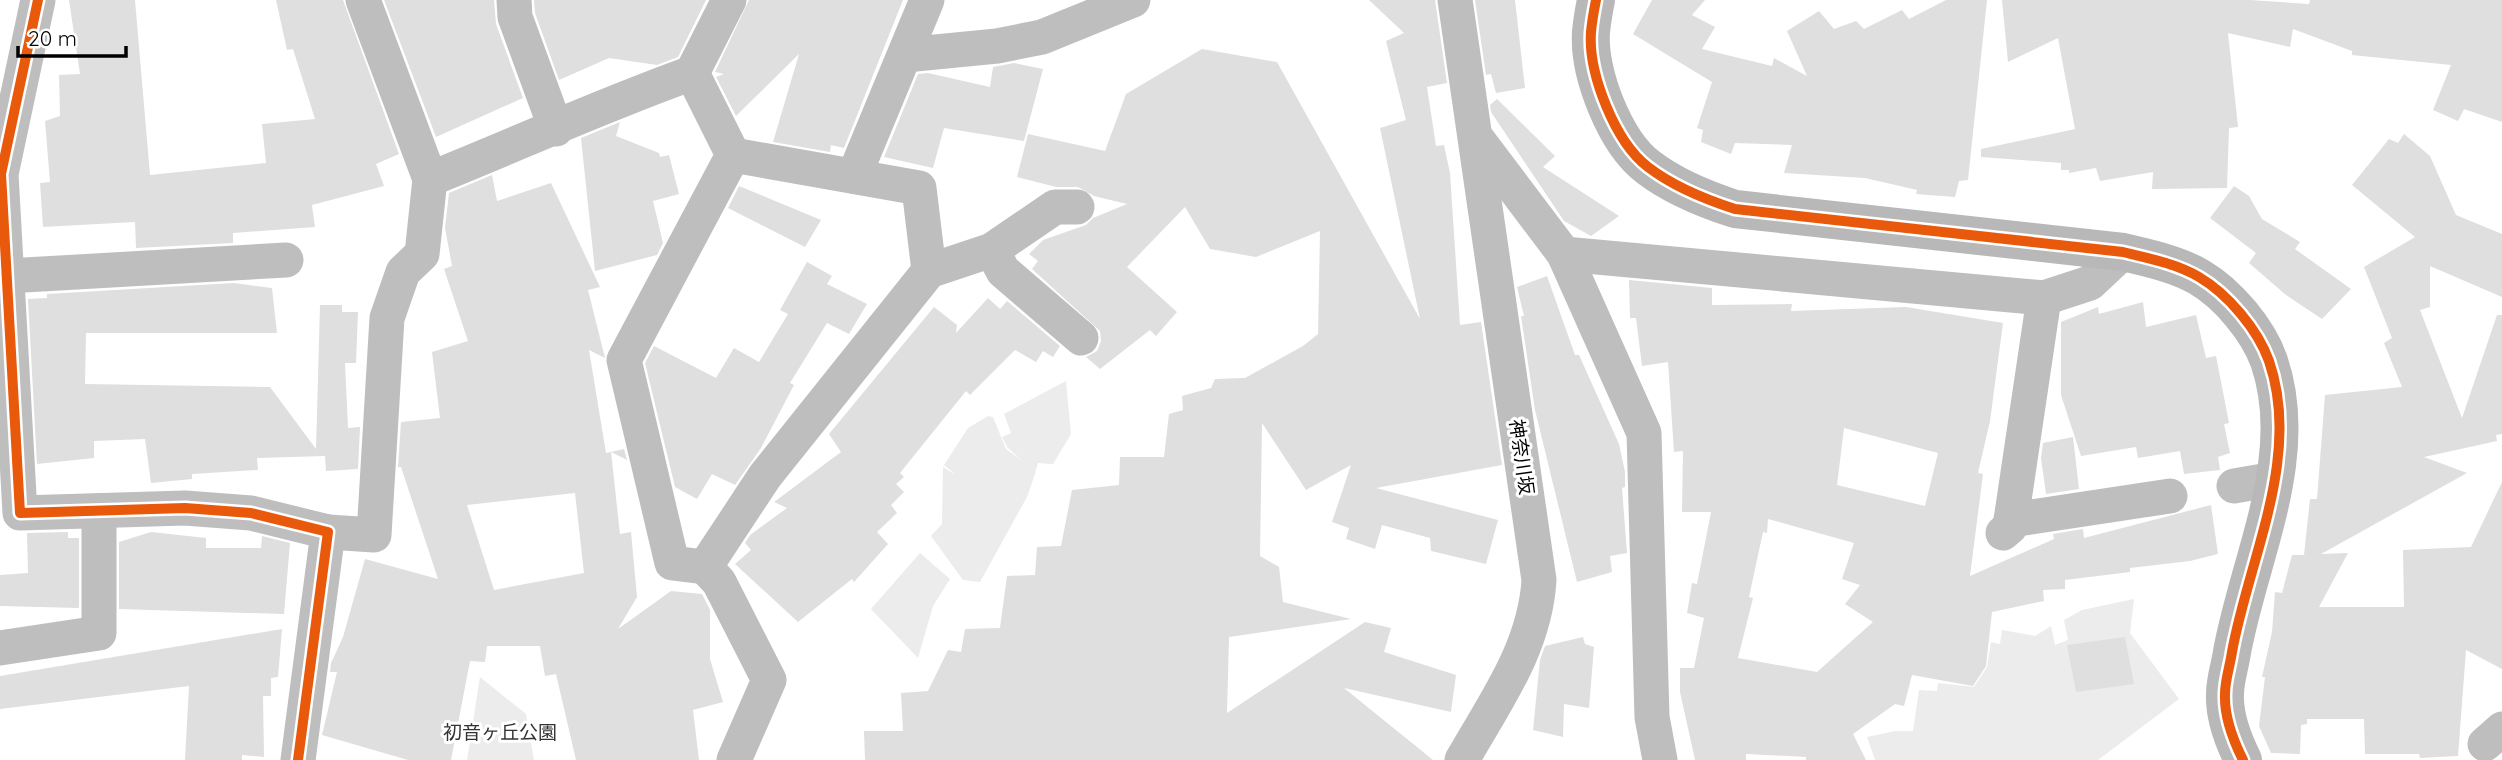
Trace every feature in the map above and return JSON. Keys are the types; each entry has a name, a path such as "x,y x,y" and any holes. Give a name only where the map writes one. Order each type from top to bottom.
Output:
{"street":[{"path":"38,0 1,174 7,276 10,514 185,508 251,513 328,532 374,535 387,317 403,272 422,254 430,179 363,0"},
{"path":"514,0 515,17 556,129"},
{"path":"430,179 556,129 614,101 692,73 729,0"},
{"path":"854,176 927,0"},
{"path":"905,55 997,46 1042,37 1095,8 1133,0"},
{"name":"神奈川坂","path":"1455,0 1539,580 1532,628 1514,669 1462,760"},
{"path":"1596,0 1590,34 1598,81 1615,127 1646,166 1691,194 1735,209 2123,252 2165,263 2200,277 2248,321 2265,350 2276,383 2280,423 2274,479 2236,634 2225,693 2226,715 2242,760"},
{"path":"692,73 733,155"},
{"path":"1476,138 1564,254 1644,433 1652,718 1660,760"},
{"path":"733,155 919,188 929,271"},
{"path":"733,155 624,360 672,563 705,566 719,582 778,673 734,760"},
{"path":"705,566 765,476 929,271 992,250 1055,207 1077,207"},
{"path":"992,250 1003,271 1081,338"},
{"path":"1564,254 2044,298 2090,283 2123,252"},
{"path":"7,276 286,260"},
{"path":"2044,298 2007,527 2170,496"},
{"path":"2234,486 2274,479"},
{"path":"0,648 99,633 99,511"},
{"path":"299,760 328,532"}],"green space":[{"path":"1066,381 1071,434 1053,464 1038,463 1036,470 1031,469 1007,447 1002,437 1011,433 1004,414"},
{"path":"988,416 993,417 1006,449 1036,471 1027,497 980,582 963,580 931,536 942,524 943,467 956,475 944,465 968,428"},
{"path":"920,553 950,579 933,606 918,658 871,609"},
{"path":"2134,599 2130,633 2179,699 2098,760 1875,760 1867,737 1895,731 1913,731 1919,690 1937,691 1938,683 1974,687 1987,667 1991,642 2000,644 2002,630 2035,636 2051,626 2055,645 2068,640 2064,620 2082,610"},
{"name":"初音ヶ丘公園","path":"480,677 526,714 534,760 467,760"}],"building":[{"path":"69,0 135,0 150,175 266,163 262,124 315,119 293,49 287,50 276,0 343,0 399,154 376,164 384,186 312,205 315,227 233,233 233,243 136,248 135,222 43,227 40,183 50,182 45,121 60,116 59,75 80,74"},
{"path":"384,0 494,0 496,24 523,98 436,137"},
{"path":"534,0 706,0 678,57 657,65 609,58 559,80 535,13"},
{"path":"749,0 903,0 844,148 831,145 830,152 773,142 799,54 736,116 716,77 724,74 715,72"},
{"path":"1369,0 1435,0 1447,83 1427,87 1436,146 1444,145 1450,173 1460,325 1481,322 1502,465 1376,488 1498,520 1486,564 1431,551 1430,538 1382,525 1375,549 1346,539 1349,528 1332,522 1351,465 1306,490 1262,423 1260,556 1279,567 1283,602 1351,619 1229,637 1227,713 1365,622 1391,628 1384,652 1456,675 1451,712 1344,688 1433,760 865,760 864,731 903,731 901,693 928,691 948,650 961,652 965,629 1000,628 1007,576 1035,575 1037,547 1061,546 1072,490 1119,485 1120,457 1164,457 1169,414 1183,410 1182,396 1211,388 1215,379 1245,378 1303,346 1318,334 1320,231 1256,257 1210,249 1185,207 1127,267 1177,312 1156,336 1150,330 1100,369 1086,357 1097,351 1101,341 1100,331 1032,269 1038,261 1029,254 1043,240 1086,225 1093,218 1127,204 1094,196 1078,187 1056,187 1017,177 1028,134 1105,151 1126,94 1202,49 1277,62 1420,319 1380,128 1406,120 1386,41 1404,33"},
{"path":"1475,0 1515,0 1525,88 1496,93 1491,74 1486,75"},
{"path":"1652,0 1705,0 1692,15 1715,27 1702,49 1772,66 1774,58 1807,76 1787,31 1819,11 1834,29 1856,21 1864,29 1902,10 1909,19 1946,0 1987,0 1968,180 1959,181 1955,197 1916,194 1917,190 1865,178 1784,173 1792,145 1735,143 1731,154 1701,142 1703,130 1697,128 1712,82 1633,34"},
{"path":"2002,0 2250,0 2309,4 2310,0 2502,0 2502,122 2464,109 2458,121 2433,110 2451,65 2352,55 2352,51 2293,29 2290,47 2228,33 2238,127 2229,128 2227,188 2152,189 2153,172 2100,181 2096,168 2069,173 2069,170 2061,170 2061,163 1981,157 1981,149 2075,129 2058,38 2008,62"},
{"path":"1014,63 1043,69 1024,141 944,128 933,168 884,157 918,74 928,73 990,87 993,67"},
{"path":"1497,99 1555,156 1543,167 1619,216 1591,236 1564,221 1491,112 1490,105"},
{"path":"620,122 616,136 659,153 660,157 669,155 679,194 653,201 663,243 657,255 595,271 581,138"},
{"path":"2404,134 2430,156 2456,215 2502,234 2502,297 2430,266 2430,307 2420,310 2462,418 2497,315 2502,315 2502,434 2496,435 2497,441 2424,457 2467,473 2321,554 2348,553 2319,607 2404,607 2403,550 2471,547 2502,482 2502,669 2466,650 2458,756 2420,758 2419,754 2365,754 2364,719 2307,719 2307,724 2301,725 2300,754 2271,753 2259,726 2265,677 2262,677 2272,632 2275,592 2282,593 2292,555 2304,555 2310,499 2317,499 2325,395 2402,387 2384,343 2392,338 2364,267 2415,237 2352,185 2389,139 2398,143"},
{"path":"492,175 497,201 551,183 600,287 588,290 605,358 589,350 606,453 624,449 627,460 611,452 620,534 631,532 637,597 618,629 671,591 702,594 710,610 710,659 723,702 693,710 699,760 576,760 556,674 545,676 540,646 487,646 485,662 470,661 451,760 408,760 322,735 337,672 330,672 331,663 343,637 365,559 438,579 401,467 398,467 401,422 440,418 432,352 468,341 444,269 452,266 445,228 449,193","holes":["575,493 584,573 494,590 467,505"]},
{"path":"739,186 821,220 805,247 728,208"},
{"path":"2234,186 2249,196 2262,219 2300,242 2295,249 2351,289 2322,319 2286,295 2249,263 2256,253 2210,218"},
{"path":"807,262 832,276 827,284 867,304 849,334 827,323 790,383 794,385 761,448 735,485 712,474 697,499 675,487 645,363 654,346 716,378 734,348 759,362 788,314 780,310"},
{"path":"1547,276 1575,355 1579,355 1619,444 1625,472 1625,487 1622,488 1627,553 1610,556 1612,572 1577,582 1535,410 1521,316 1524,316 1517,287"},
{"path":"1629,280 1712,288 1712,305 1792,304 1791,311 1906,307 2003,323 1990,421 1978,473 1983,474 1970,576 2054,539 2053,534 2083,529 2084,538 2211,505 2218,554 2190,561 2130,568 2130,572 2065,580 2065,589 2043,590 2044,601 1992,612 1986,666 1973,686 1912,675 1904,706 1895,704 1853,734 1866,760 1806,760 1806,757 1746,754 1746,760 1695,760 1680,692 1680,668 1694,668 1704,618 1687,613 1692,583 1697,584 1711,512 1682,512 1683,451 1674,452 1668,362 1642,366 1636,318 1630,318","holes":["1844,428 1938,453 1925,506 1837,485","1768,519 1854,543 1842,579 1860,585 1845,604 1873,622 1817,672 1738,658 1753,598 1749,597 1763,532 1767,533"]},
{"path":"234,283 272,288 277,333 86,333 85,384 270,387 316,449 320,305 342,305 342,312 358,312 356,363 345,363 348,428 360,427 358,469 326,471 325,456 257,458 258,470 192,474 192,479 151,483 145,439 94,441 94,458 37,464 28,299 47,298 47,294"},
{"path":"988,298 1000,309 1007,301 1060,346 1053,357 1043,351 1036,362 1015,350 970,395 966,391 900,473 904,477 896,484 904,492 891,505 897,513 877,532 888,544 854,582 852,579 798,622 735,564 751,550 745,543 750,535 787,508 774,502 841,452 829,434 934,307 957,325 956,333"},
{"path":"2143,302 2146,327 2196,315 2206,358 2216,356 2229,423 2224,424 2230,453 2218,457 2220,470 2184,474 2180,451 2138,458 2136,447 2081,456 2061,395 2061,322 2098,307 2099,314"},
{"path":"2073,437 2079,489 2046,494 2041,458 2043,443"},
{"path":"68,532 68,538 79,538 79,608 0,606 0,575 28,573 27,533"},
{"path":"151,532 206,538 206,548 261,548 262,536 290,543 284,614 119,609 119,542"},
{"path":"282,629 278,677 271,678 271,696 263,696 264,757 242,755 242,760 185,760 189,686 0,709 0,676"},
{"path":"1583,637 1585,644 1594,647 1589,708 1564,704 1563,737 1533,730 1540,660 1545,646"},
{"path":"2125,637 2134,684 2076,692 2067,645"}],"cycle path":[{"path":"38,0 1,174 20,513 185,508 251,513 328,532 298,760"},
{"path":"1596,0 1591,49 1606,106 1636,156 1668,181 1690,192 1735,209 2123,252 2190,272 2221,293 2241,314 2258,337 2269,361 2278,397 2280,434 2269,507 2240,616 2225,689 2228,720 2243,760"}]}
